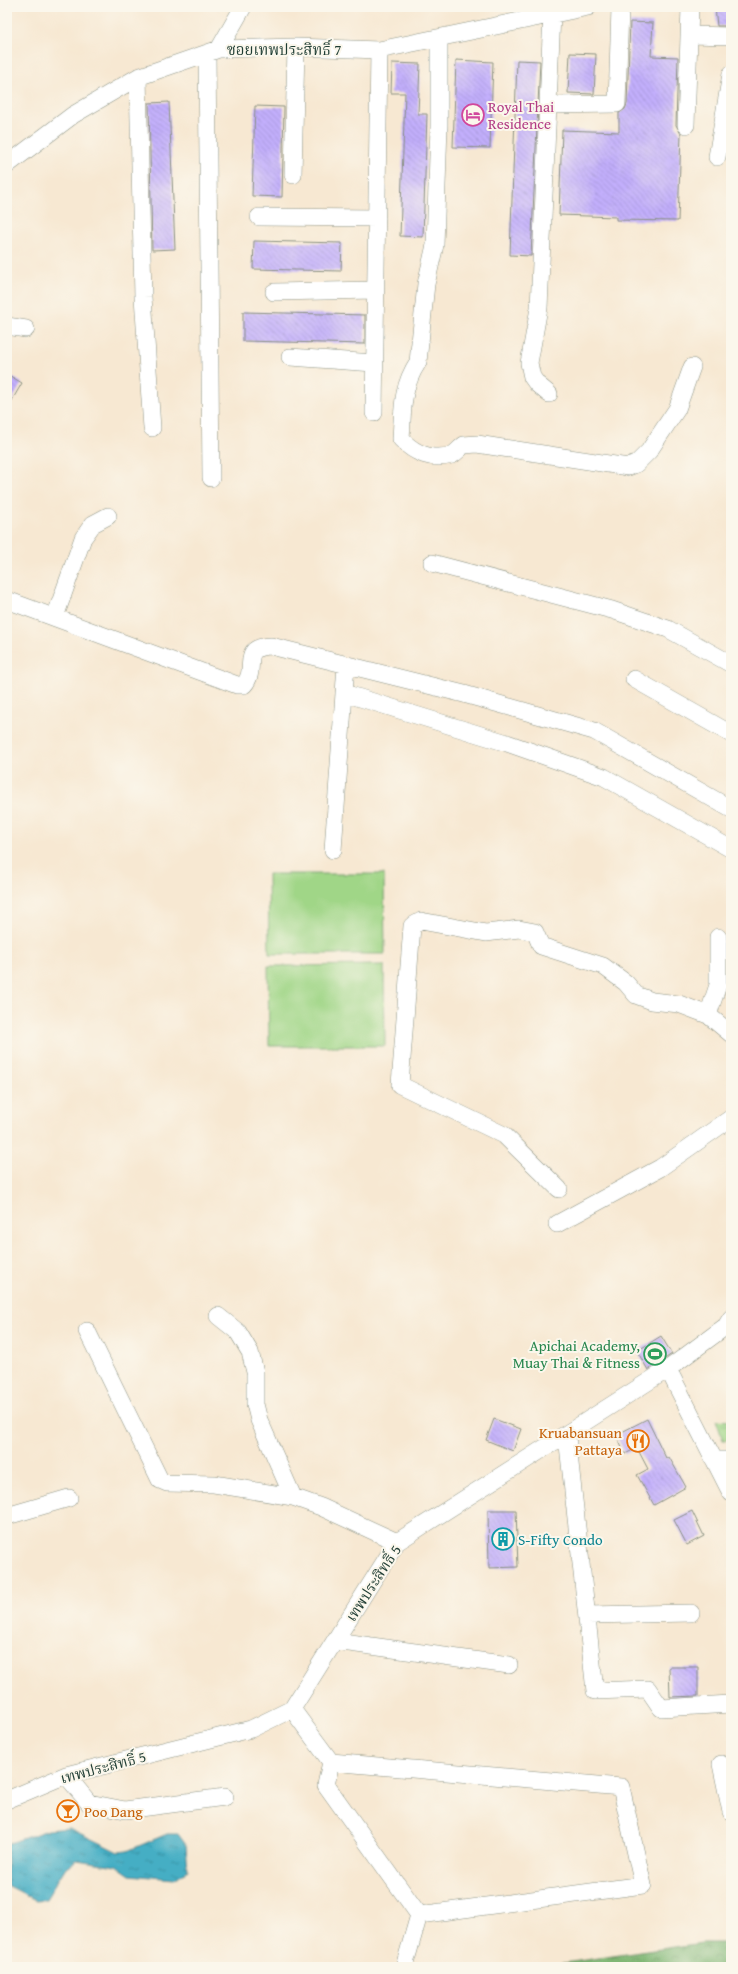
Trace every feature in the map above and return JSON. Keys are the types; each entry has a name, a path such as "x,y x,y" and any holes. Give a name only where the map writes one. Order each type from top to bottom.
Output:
{"street":[{"path":"211,478 213,51 243,7"},
{"name":"ซอยเทพประสิทธิ์ 7","path":"7,165 73,115 138,77 213,51 296,47 379,50 588,7"},
{"path":"548,105 617,104 620,7"},
{"path":"686,125 690,7"},
{"path":"549,394 537,384 532,377 529,363 539,308 552,14"},
{"path":"689,35 731,36"},
{"path":"439,38 439,126 435,246 426,284 418,362 411,372 404,389 400,439 411,450 433,457 453,455 464,444 477,444 628,467 636,464 649,451 678,409 692,367"},
{"path":"293,175 296,47"},
{"path":"374,413 379,50"},
{"path":"717,157 731,74"},
{"path":"138,77 143,297 152,428"},
{"path":"259,217 377,218"},
{"path":"274,292 375,290"},
{"path":"7,326 26,329"},
{"path":"290,357 374,363"},
{"path":"55,617 83,538 93,524 108,516"},
{"path":"432,563 612,610 668,629 731,664"},
{"path":"7,600 237,685 244,685 248,680 251,654 255,649 271,646 464,694 588,729 731,809"},
{"path":"333,850 346,665"},
{"path":"634,679 731,734"},
{"path":"344,693 507,743 604,776 731,849"},
{"path":"559,1189 504,1135 400,1085 412,926 421,921 486,933 519,929 535,932 540,946 603,966 626,983 636,996 652,1001 679,1004 708,1015 731,1034"},
{"path":"708,1015 718,986 718,938"},
{"path":"557,1224 660,1168 731,1118"},
{"path":"218,1316 238,1332 250,1352 255,1372 255,1404 259,1420 293,1497"},
{"name":"เทพประสิทธิ์ 5","path":"7,1800 66,1775 252,1729 292,1709 397,1542 567,1436 668,1369 729,1324"},
{"path":"87,1331 160,1480 167,1483 214,1484 293,1497 321,1507 397,1542"},
{"path":"668,1369 682,1397 723,1460 731,1493"},
{"path":"567,1436 595,1691 648,1689 661,1708 731,1704"},
{"path":"7,1516 69,1498"},
{"path":"587,1615 691,1613"},
{"path":"335,1641 509,1665"},
{"path":"292,1709 331,1762 326,1785 419,1915"},
{"path":"331,1762 621,1787 643,1884 419,1915"},
{"path":"721,1764 731,1812"},
{"path":"66,1775 89,1803 125,1810 225,1797"},
{"path":"404,1967 419,1915"}],"green space":[{"path":"268,874 384,874 385,954 269,954"},
{"path":"384,965 385,1046 269,1046 268,966"},
{"path":"716,1420 731,1421 731,1440 723,1440"},
{"path":"702,1943 731,1943 731,1967 537,1967"}],"water":[{"path":"69,1828 118,1852 127,1851 167,1834 178,1834 186,1845 188,1870 174,1879 130,1875 117,1866 77,1860 66,1867 46,1899 36,1900 7,1885 7,1844 48,1830"}],"building":[{"path":"715,7 731,7 731,26 717,26"},
{"path":"630,22 653,23 651,56 678,57 676,125 681,134 678,221 616,220 616,217 559,215 562,130 619,132 619,113 625,109 627,104"},
{"path":"570,53 596,54 594,94 568,93"},
{"name":"Royal Thai Residence","path":"456,60 493,62 490,148 453,147"},
{"path":"517,60 540,61 531,256 510,255"},
{"path":"392,63 420,64 418,114 427,114 423,237 400,236 405,93 391,93"},
{"path":"169,102 175,249 152,250 149,103"},
{"path":"255,106 284,107 282,197 252,196"},
{"path":"254,241 342,243 341,271 253,269"},
{"path":"243,312 365,315 365,344 243,341"},
{"path":"7,374 22,383 7,409"},
{"name":"Apichai Academy, Muay Thai & Fitness","path":"661,1336 672,1354 648,1370 637,1351"},
{"path":"494,1419 521,1429 513,1451 486,1440"},
{"path":"647,1419 666,1458 669,1457 686,1487 654,1505 637,1475 648,1469 637,1448 625,1454 616,1435"},
{"name":"S-Fifty Condo","path":"488,1510 516,1510 518,1567 489,1568"},
{"path":"692,1511 704,1536 687,1545 674,1520"},
{"path":"669,1667 698,1667 698,1696 670,1697"}],"place":[{"name":"Royal Thai Residence","path":"473,115"},
{"name":"Apichai Academy, Muay Thai & Fitness","path":"655,1354"},
{"name":"Kruabansuan Pattaya","path":"638,1441"},
{"name":"S-Fifty Condo","path":"503,1539"},
{"name":"Poo Dang","path":"68,1811"}]}
